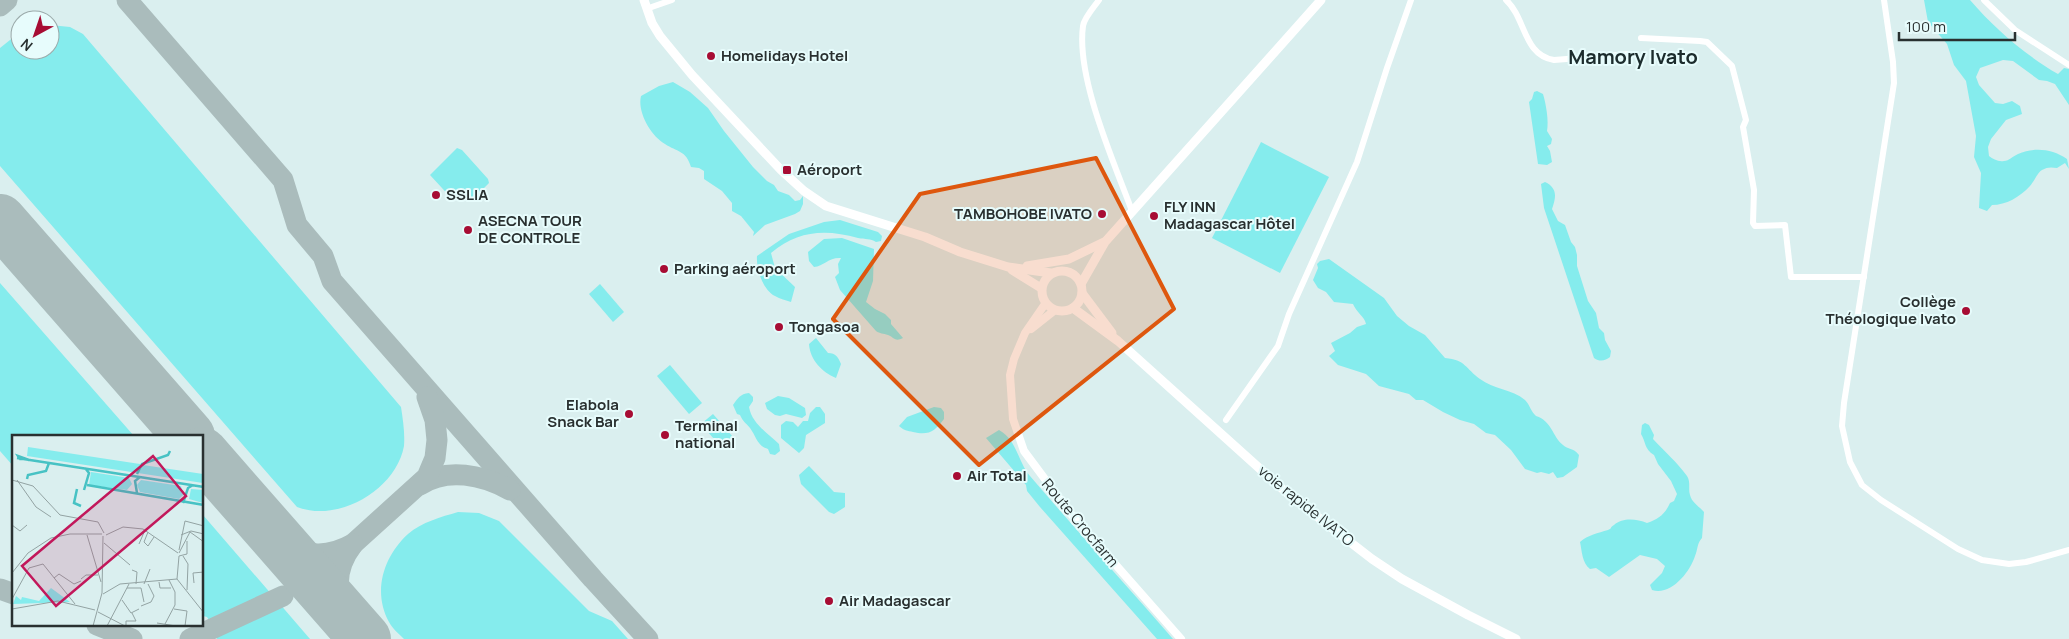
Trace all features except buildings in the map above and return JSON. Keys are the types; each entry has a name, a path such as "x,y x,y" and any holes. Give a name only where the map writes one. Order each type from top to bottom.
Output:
{"main road":[{"path":"644,0 646,10 660,36 671,50 755,144 804,191 826,206 925,237 960,252 1008,267 1069,272 1076,277 1082,289 1118,341"},
{"path":"1105,242 1045,279 1041,288 1045,304 1055,310 1064,312 1073,308 1079,302 1082,289 1105,242 1322,0"},
{"path":"1008,267 1038,265 1069,259 1105,242"},
{"path":"1008,267 1041,288"},
{"path":"1073,308 1118,341"},
{"name":"voie rapide IVATO","path":"1118,341 1288,494 1372,559 1468,615 1516,639"}],"street":[{"path":"646,10 672,0"},
{"path":"1099,0 1083,24 1084,57 1091,97 1132,211"},
{"path":"1226,420 1278,346 1289,314 1357,162 1411,0"},
{"path":"1506,0 1516,11 1531,46 1546,59 1630,54"},
{"path":"1884,0 1894,82 1842,426 1850,462 1862,484 1880,500 1958,549 1982,560 2008,564 2026,562 2069,550"},
{"path":"1984,0 2015,30 2069,65"},
{"path":"1641,38 1700,40 1707,42 1732,66 1746,120 1743,127 1754,190 1752,223 1755,226 1785,225 1791,277 1864,277"},
{"name":"Route Crocfarm","path":"1045,304 1025,333 1014,359 1010,375 1013,419 1024,451 1071,514 1181,639"},
{"name":"Route Crocfarm","path":"1025,333 1055,310"}],"highlighted area":[{"path":"1096,158 1174,309 979,465 833,319 920,194"}],"shaded area":[{"path":"1924,0 1970,0 1989,21 2022,50 2058,74 2064,68 2069,69 2069,105 2055,84 2039,80 2013,61 2003,60 1980,68 1976,77 1979,85 1995,103 2003,104 2012,101 2020,106 2022,114 2006,120 1991,139 1988,147 1989,156 1998,161 2004,161 2031,150 2043,150 2067,159 2069,169 2065,163 2057,168 2044,169 2040,171 2030,186 2017,197 2002,204 1992,205 1987,211 1979,208 1981,173 1974,157 1976,136 1966,81 1954,65 1947,44 1928,22"},
{"path":"60,26 70,27 83,34 401,407 404,426 404,446 399,462 390,476 377,489 363,499 347,506 330,510 313,511 297,507 0,166 0,48 10,40 10,60 60,60"},
{"path":"673,82 690,92 708,108 753,167 767,181 774,185 778,191 789,195 795,201 800,200 803,196 803,204 800,211 765,225 753,236 754,232 741,216 732,211 732,203 722,191 704,179 704,171 691,167 684,154 669,147 660,140 646,123 641,109 641,96 659,86"},
{"path":"1537,91 1543,94 1547,112 1547,131 1552,139 1551,144 1547,146 1552,162 1547,165 1538,164 1529,102 1534,92"},
{"path":"1261,142 1329,177 1280,273 1212,238"},
{"path":"457,148 462,150 488,179 489,183 475,197 471,197 465,191 454,201 430,175"},
{"path":"1545,182 1554,190 1555,197 1552,209 1558,221 1565,225 1571,242 1575,247 1577,266 1588,301 1596,313 1599,328 1604,333 1605,340 1611,351 1610,357 1604,360 1594,358 1544,208 1541,184"},
{"path":"840,220 878,232 882,236 881,241 876,242 835,233 813,234 791,240 771,253 775,268 795,287 791,302 779,298 767,289 761,279 757,256 789,234 824,222"},
{"path":"842,238 874,249 873,281 866,302 885,314 903,338 897,340 876,331 840,290 835,277 839,273 838,264 841,258 833,259 814,267 809,261 808,252 824,239"},
{"path":"1329,259 1384,298 1397,316 1409,326 1425,335 1445,358 1465,365 1485,382 1514,393 1525,400 1534,414 1549,425 1559,441 1579,455 1577,467 1563,477 1557,478 1553,472 1549,474 1537,473 1525,469 1511,450 1495,435 1486,433 1474,424 1443,412 1423,400 1416,400 1409,394 1379,386 1366,374 1338,365 1329,356 1335,351 1331,343 1357,327 1366,324 1353,304 1334,302 1326,292 1318,288 1313,280 1318,268 1317,264 1320,261"},
{"path":"0,283 133,435 12,435 12,465 0,451"},
{"path":"600,284 624,312 613,322 589,294"},
{"path":"816,338 828,353 835,355 839,359 841,364 836,378 822,369 814,360 809,344"},
{"path":"670,365 702,403 689,414 657,376"},
{"path":"749,393 753,397 749,407 753,418 779,444 780,451 775,455 770,454 768,449 759,443 750,428 740,415 737,414 733,405 741,395"},
{"path":"778,396 789,398 805,408 806,415 802,418 786,414 775,415 767,409 765,403"},
{"path":"816,407 820,407 825,414 825,423 806,435 804,448 799,453 781,438 781,425 786,421 793,422 798,427 803,421 808,421 810,413"},
{"path":"934,407 941,408 944,412 944,419 931,432 919,433 899,426 907,417"},
{"path":"713,414 733,437 721,447 701,424"},
{"path":"1645,423 1649,425 1654,435 1653,439 1687,476 1691,498 1704,512 1702,538 1689,569 1673,586 1659,591 1652,590 1650,585 1662,573 1665,566 1657,559 1640,555 1609,577 1596,568 1590,569 1585,564 1580,542 1609,529 1618,522 1639,520 1647,523 1661,516 1670,503 1674,501 1677,494 1671,481 1658,464 1654,455 1647,448 1641,434 1642,425"},
{"path":"999,430 1010,439 1030,476 1173,639 1157,639 1040,507 1027,491 1026,485 986,438"},
{"path":"809,466 834,492 845,493 845,507 834,514 829,512 801,484 799,475"},
{"path":"458,512 479,513 499,521 589,611 612,621 628,639 404,639 390,624 381,598 381,586 387,563 400,543 413,530 432,520"},
{"path":"204,516 310,639 217,639 214,628 207,617 204,616"}],"taxiway":[{"path":"0,6 7,0"},
{"path":"127,0 283,180 297,225 323,256 332,281 593,579 648,639"},
{"path":"282,542 308,553 317,554 344,549 353,544 427,477 435,458 437,440 435,420 427,397"},
{"path":"420,485 442,476 465,475 488,480 510,490"},
{"path":"350,621 341,602 338,582 342,563 353,544"},
{"path":"0,589 12,593"},
{"path":"190,639 283,596"},
{"path":"100,626 132,639"}],"runway":[{"path":"0,220 188,435"},
{"path":"204,455 365,639"}],"place":[{"name":"Homelidays Hotel","path":"711,56"},
{"name":"Aéroport","path":"787,170"},
{"name":"SSLIA","path":"436,195"},
{"name":"TAMBOHOBE IVATO","path":"1102,214"},
{"name":"FLY INN Madagascar Hôtel","path":"1154,216"},
{"name":"ASECNA TOUR DE CONTROLE","path":"468,230"},
{"name":"Parking aéroport","path":"664,269"},
{"name":"Collège Théologique Ivato","path":"1966,311"},
{"name":"Tongasoa","path":"779,327"},
{"name":"Elabola Snack Bar","path":"629,414"},
{"name":"Terminal national","path":"665,435"},
{"name":"Air Total","path":"957,476"},
{"name":"Air Madagascar","path":"829,601"}],"district":[{"name":"Mamory Ivato","path":"1633,57"}]}
